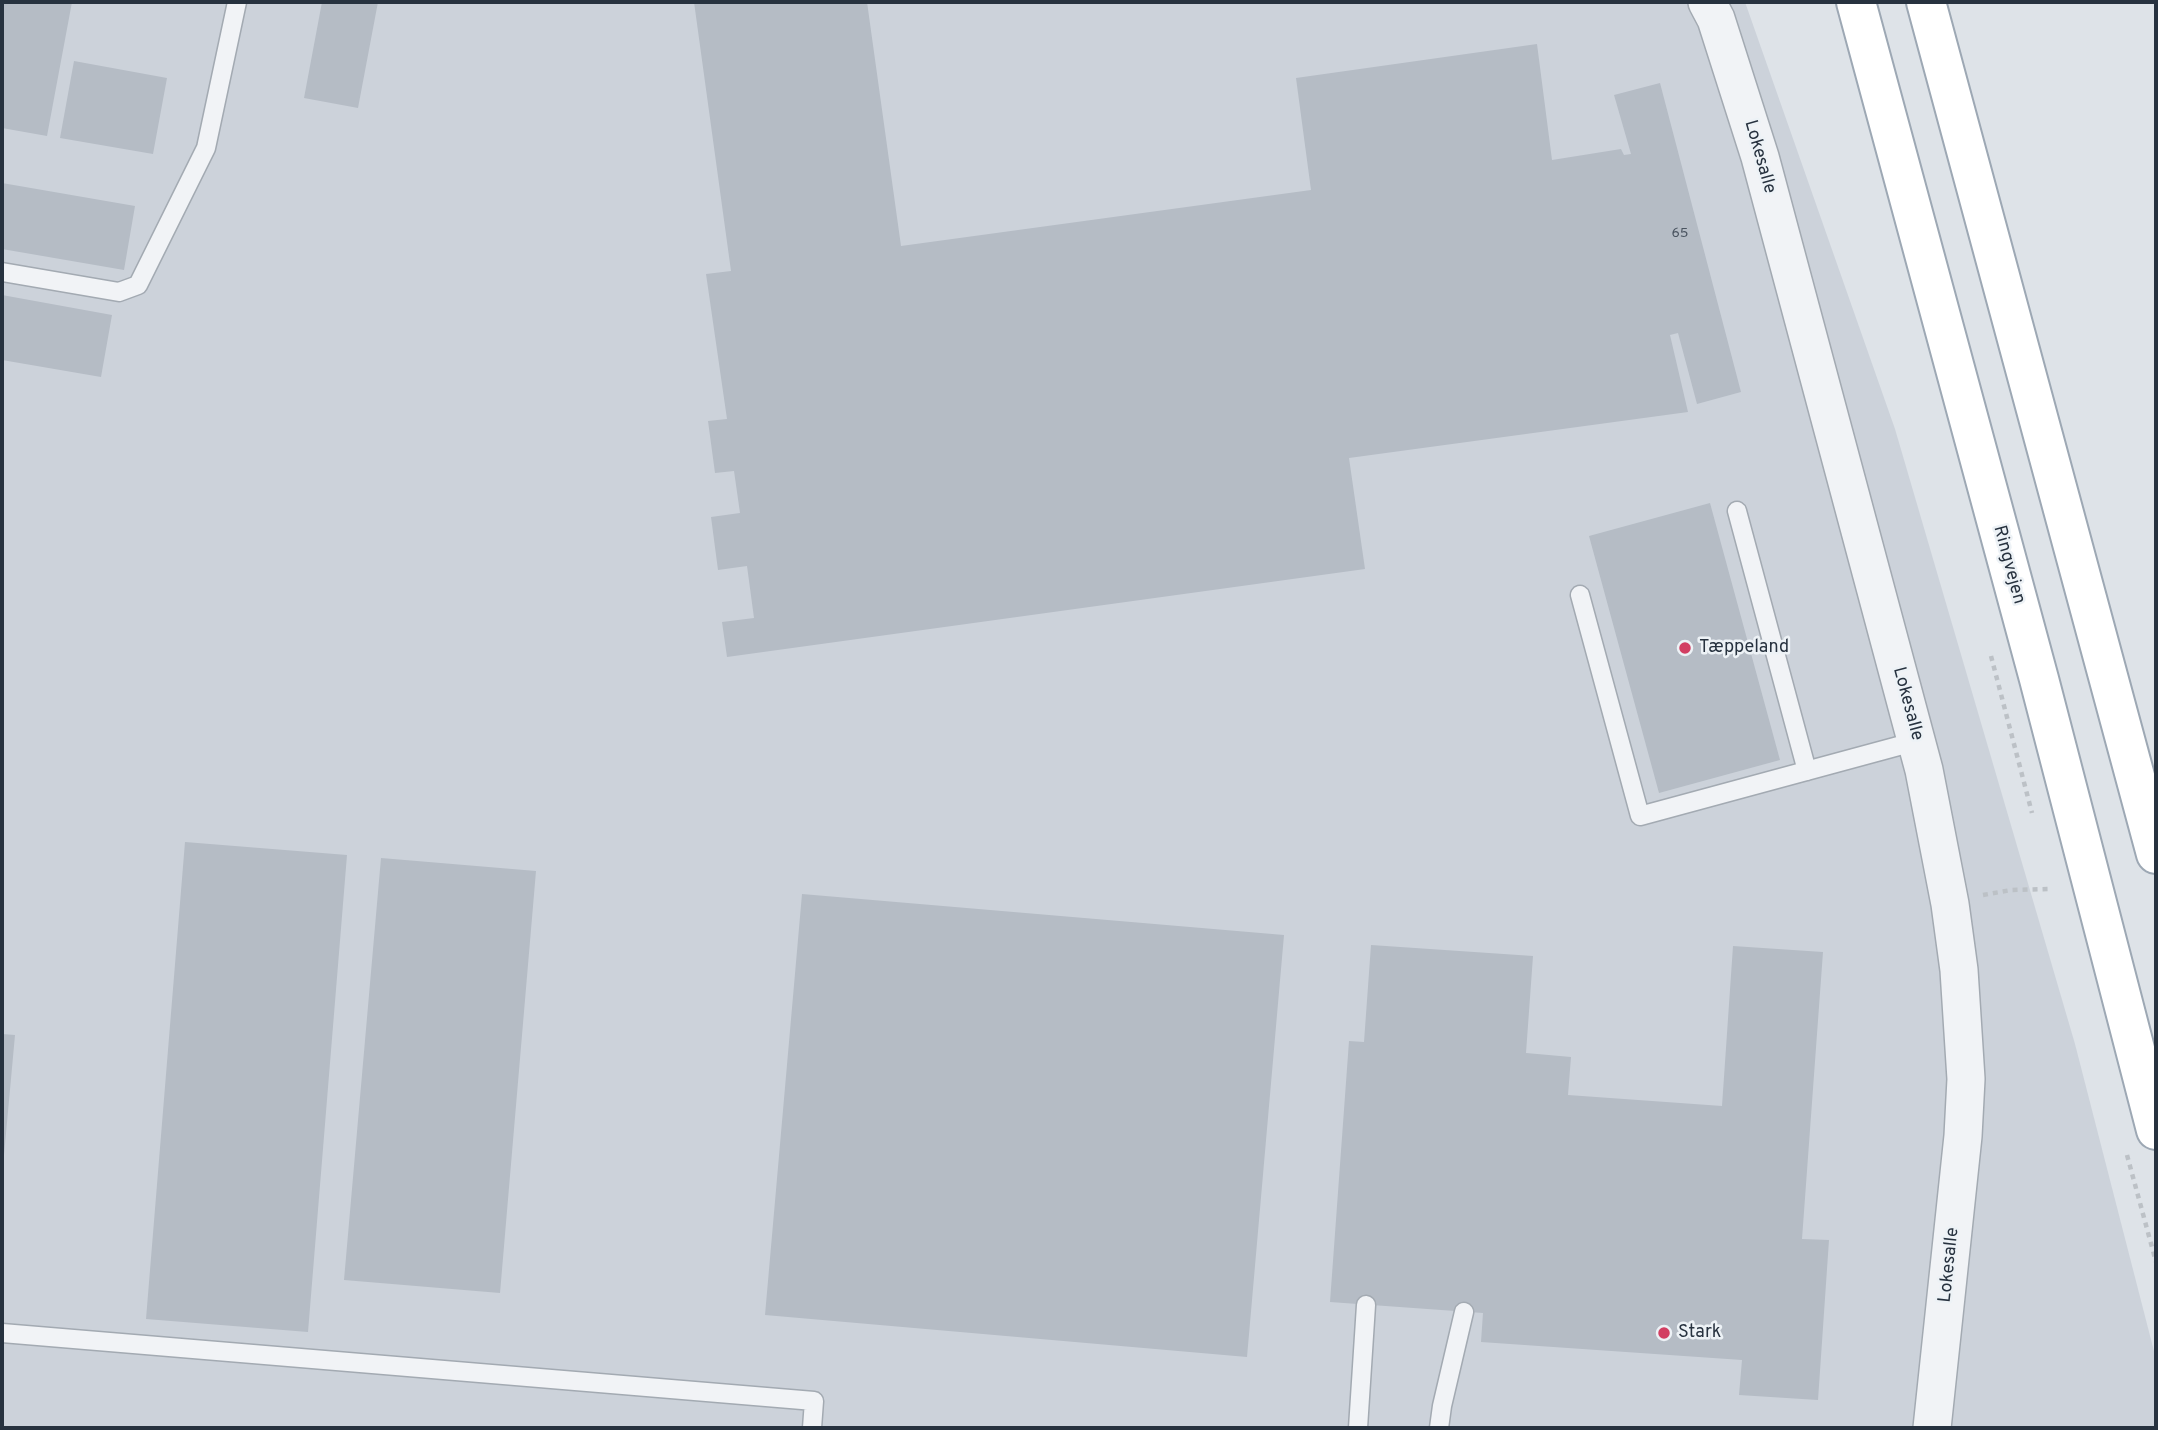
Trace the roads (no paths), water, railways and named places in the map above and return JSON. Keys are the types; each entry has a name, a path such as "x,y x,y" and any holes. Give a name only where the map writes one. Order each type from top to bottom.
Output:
{"main road":[{"name":"Ringvejen","path":"1856,2 2035,666 2156,1129"},
{"path":"1926,2 2156,854"}],"street":[{"name":"Lokesalle","path":"1707,2 1716,19 1760,157 1917,741 1950,904 1959,970 1966,1079 1963,1136 1932,1428"}],"lane":[{"path":"2,272 119,292 138,285 206,148 237,2"},
{"path":"1737,510 1807,771"},
{"path":"1580,595 1640,816 1917,741"},
{"path":"1357,1428 1366,1305"},
{"path":"1439,1428 1464,1312"},
{"path":"2,1333 814,1401 812,1428"}],"place":[{"name":"Tæppeland","path":"1685,648"},
{"name":"Stark","path":"1664,1333"}]}
